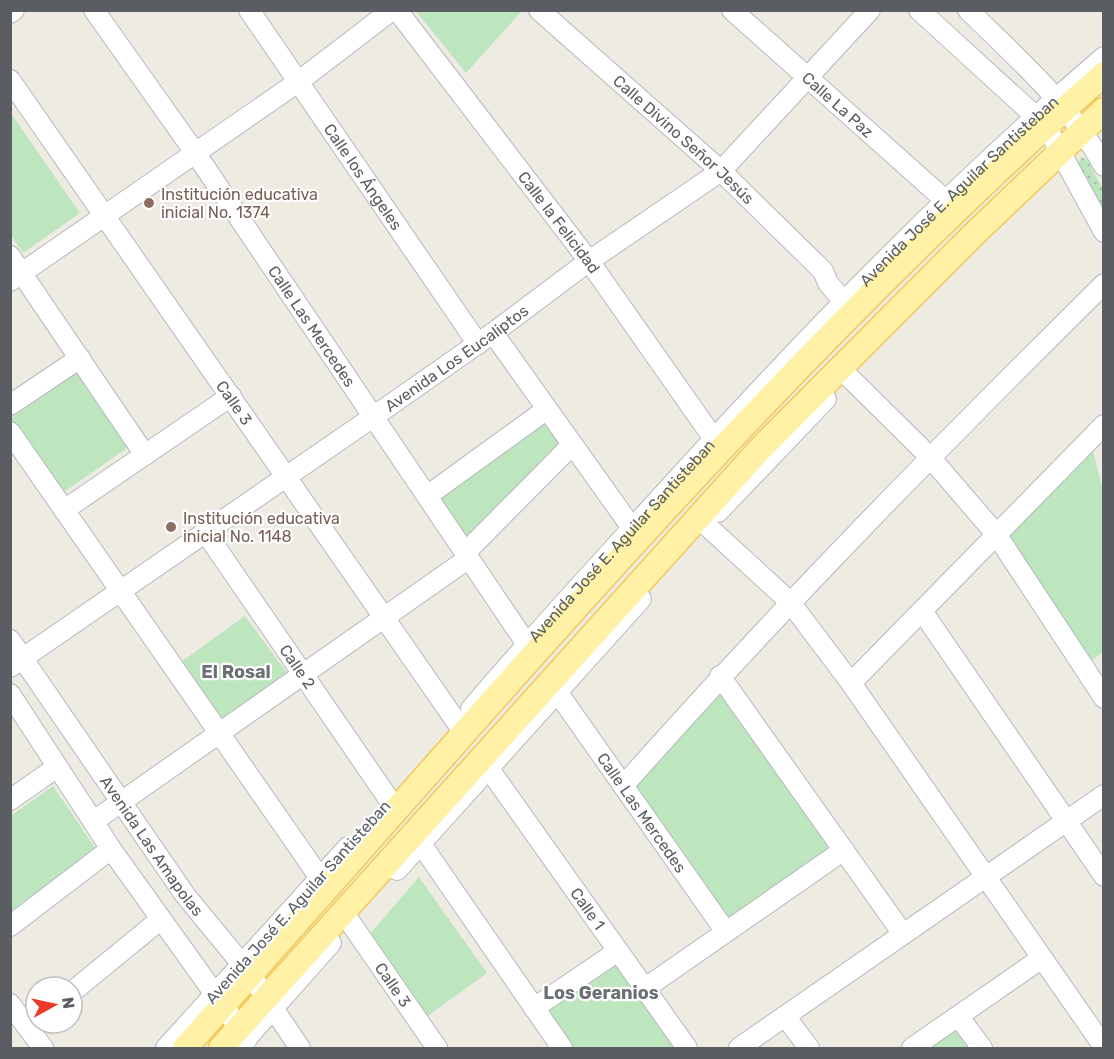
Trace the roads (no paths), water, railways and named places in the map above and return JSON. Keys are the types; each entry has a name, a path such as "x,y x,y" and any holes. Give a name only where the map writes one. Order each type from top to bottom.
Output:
{"main road":[{"name":"Avenida José E. Aguilar Santisteban","path":"185,1048 218,1000 245,969 742,429 1040,121 1061,102 1104,74"},
{"path":"221,1048 244,1041 271,1004 474,766 760,450 842,365 1061,155 1091,131 1104,110"}],"street":[{"name":"Calle Las Mercedes","path":"94,10 196,154 526,643"},
{"name":"Calle los Ángeles","path":"249,10 298,82 485,339 547,409 632,528"},
{"path":"16,277 298,82 392,10"},
{"name":"Calle la Felicidad","path":"397,10 589,261 714,439"},
{"name":"Calle Divino Señor Jesús","path":"539,10 722,171 823,271 828,284 849,297"},
{"name":"Calle La Paz","path":"732,10 806,79 945,200"},
{"name":"Avenida Los Eucaliptos","path":"17,662 374,417 485,339 589,261 722,171 870,10"},
{"path":"919,10 1040,121 1104,232"},
{"path":"968,10 1091,131 1104,166"},
{"name":"Avenida José E. Aguilar Santisteban","path":"1061,102 1104,57"},
{"name":"Calle 3","path":"10,80 458,724"},
{"name":"Avenida José E. Aguilar Santisteban","path":"245,969 320,878 458,724 526,643 714,439 945,200 1040,121"},
{"path":"271,1004 350,922 489,770 706,525 1061,155"},
{"path":"10,256 16,277 80,358 146,455"},
{"path":"624,785 720,676 790,602 930,456 1104,284"},
{"path":"10,405 80,358"},
{"path":"848,376 930,456 996,534 1096,671 1104,698"},
{"path":"64,510 231,396"},
{"path":"427,496 547,409"},
{"path":"851,683 1104,425"},
{"path":"10,432 320,878"},
{"path":"94,822 220,735 467,556 573,445"},
{"path":"706,525 790,602 851,683 1104,1047"},
{"name":"Calle 2","path":"206,533 390,801"},
{"path":"922,611 1104,876"},
{"name":"Avenida Las Amapolas","path":"10,640 17,662 186,895 271,1004 300,1048"},
{"path":"720,676 903,934"},
{"name":"Calle Las Mercedes","path":"558,693 726,932"},
{"path":"10,694 111,849 218,1000 244,1041"},
{"path":"10,800 57,767"},
{"name":"Calle 1","path":"489,770 687,1048"},
{"path":"739,1048 1104,795"},
{"path":"421,844 562,1048"},
{"path":"10,926 111,849"},
{"path":"644,988 844,850"},
{"path":"84,982 161,919"},
{"name":"Calle 3","path":"350,922 437,1048"},
{"path":"534,1008 618,951"},
{"path":"912,1048 960,1017 1042,958"},
{"name":"Avenida José E. Aguilar Santisteban","path":"166,1048 218,1000"},
{"path":"10,1004 24,1017"},
{"path":"785,1016 809,1048"},
{"path":"960,1017 982,1048"}],"place":[{"name":"Institución educativa inicial No. 1374","path":"149,203"},
{"name":"Institución educativa inicial No. 1148","path":"171,527"}],"district":[{"name":"El Rosal","path":"236,672"},
{"name":"Los Geranios","path":"601,993"}]}
